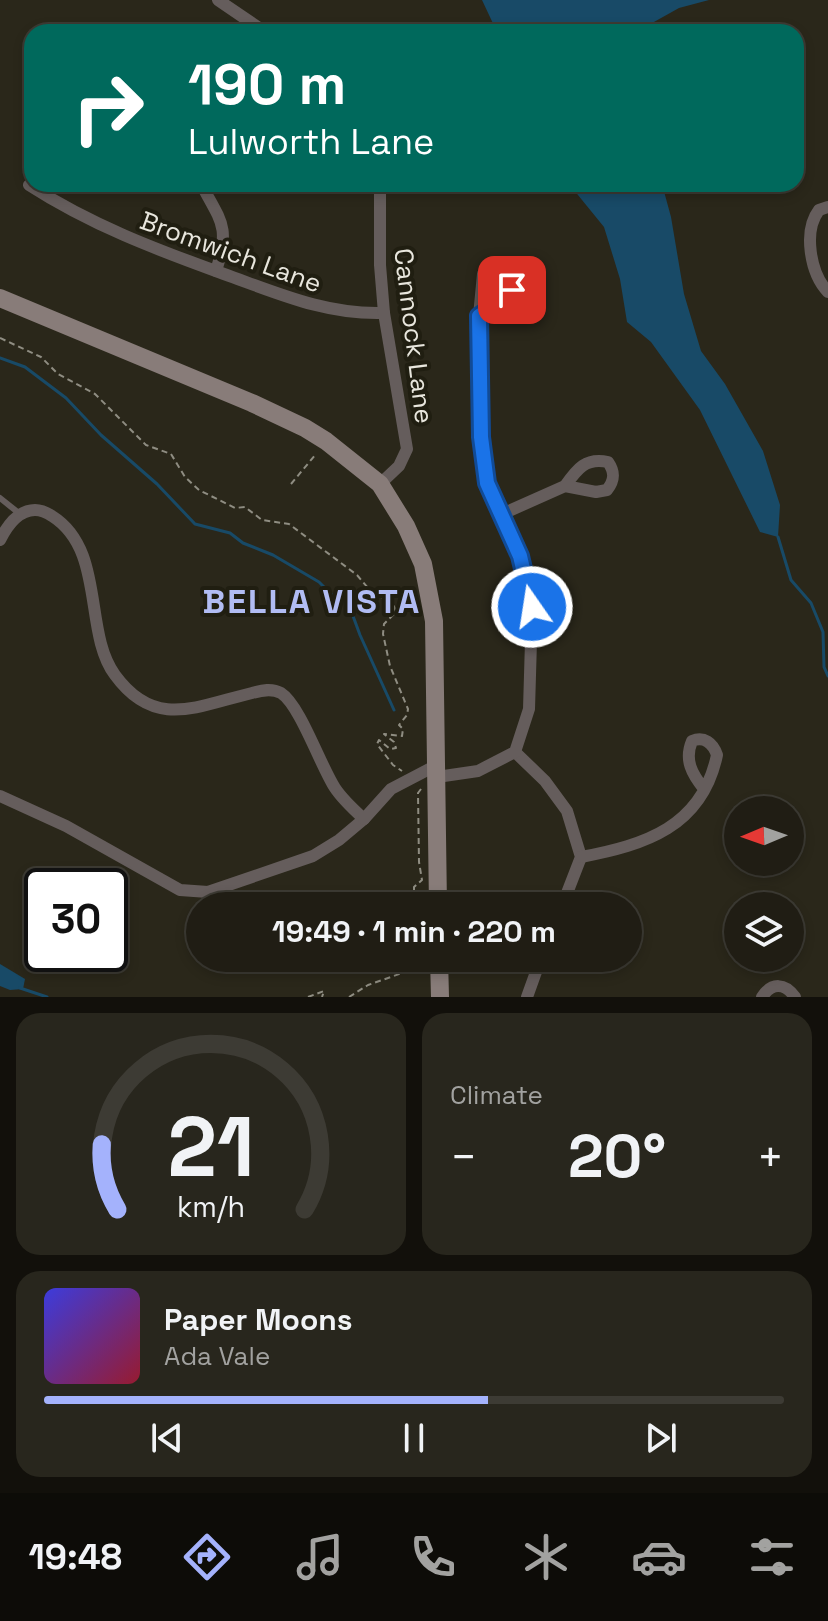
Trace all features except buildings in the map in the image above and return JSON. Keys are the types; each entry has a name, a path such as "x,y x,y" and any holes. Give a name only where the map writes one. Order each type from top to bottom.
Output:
{"main road":[{"path":"0,298 252,403 326,441 380,484 406,526 423,564 434,621 438,892"},
{"path":"439,972 440,997"}],"street":[{"path":"218,0 253,24"},
{"name":"Bromwich Lane","path":"40,192 128,239 315,306 348,313 384,313"},
{"path":"205,192 224,232 224,245 216,271"},
{"name":"Cannock Lane","path":"380,192 380,265 384,313 407,449 399,466 380,484"},
{"path":"828,207 819,210 810,229 822,262 820,283 828,292"},
{"path":"0,796 66,826 180,890 208,892 313,856 364,819 391,789 434,774 478,771 515,752 529,709 532,607 520,556 487,483 481,437 479,316"},
{"path":"500,515 565,486"},
{"path":"0,540 6,528 20,514 38,510 47,513 67,529 78,543 86,564 106,656 113,672 134,696 152,708 168,711 263,690 280,692 293,706 333,786 364,819"},
{"path":"515,752 545,781 567,811 581,857 567,892"},
{"path":"581,857 626,849 662,833 686,815 704,789"},
{"path":"527,997 536,972"},
{"path":"762,997 768,988 775,985 786,988 795,997"}],"lane":[{"path":"0,498 20,514"}],"path":[{"path":"0,338 41,357 58,374 95,394 146,445 171,454 185,477 199,490 235,508 245,507 262,520 289,524 357,575 373,594 392,601 396,612 384,624 383,634 390,666 408,709 399,725 403,729 402,736 384,734 396,748 390,749 379,740 377,744 396,768 407,771"},
{"path":"291,484 326,441"},
{"path":"414,892 414,887 422,880 418,793 434,774"},
{"path":"349,997 368,985 405,972"},
{"path":"308,997 324,991 322,997"}],"water":[{"path":"482,0 709,0 679,8 650,24 493,24"},
{"path":"576,192 664,192 684,294 701,351 725,384 763,451 780,505 778,537 760,532 700,410 651,342 627,322 620,279 604,227"},
{"path":"0,964 25,979 23,989 10,990 0,986"}],"waterway":[{"path":"0,358 25,367 66,398 195,524 230,533 243,543 273,555 319,582 333,596 346,597 394,710"},
{"path":"778,537 791,580 811,603 823,632 824,667 828,676"},
{"path":"20,988 47,997"}],"district":[{"name":"BELLA VISTA","path":"312,601"}],"route":[{"path":"512,290 506,298 479,316 481,437 487,483 520,556 532,607"}]}
